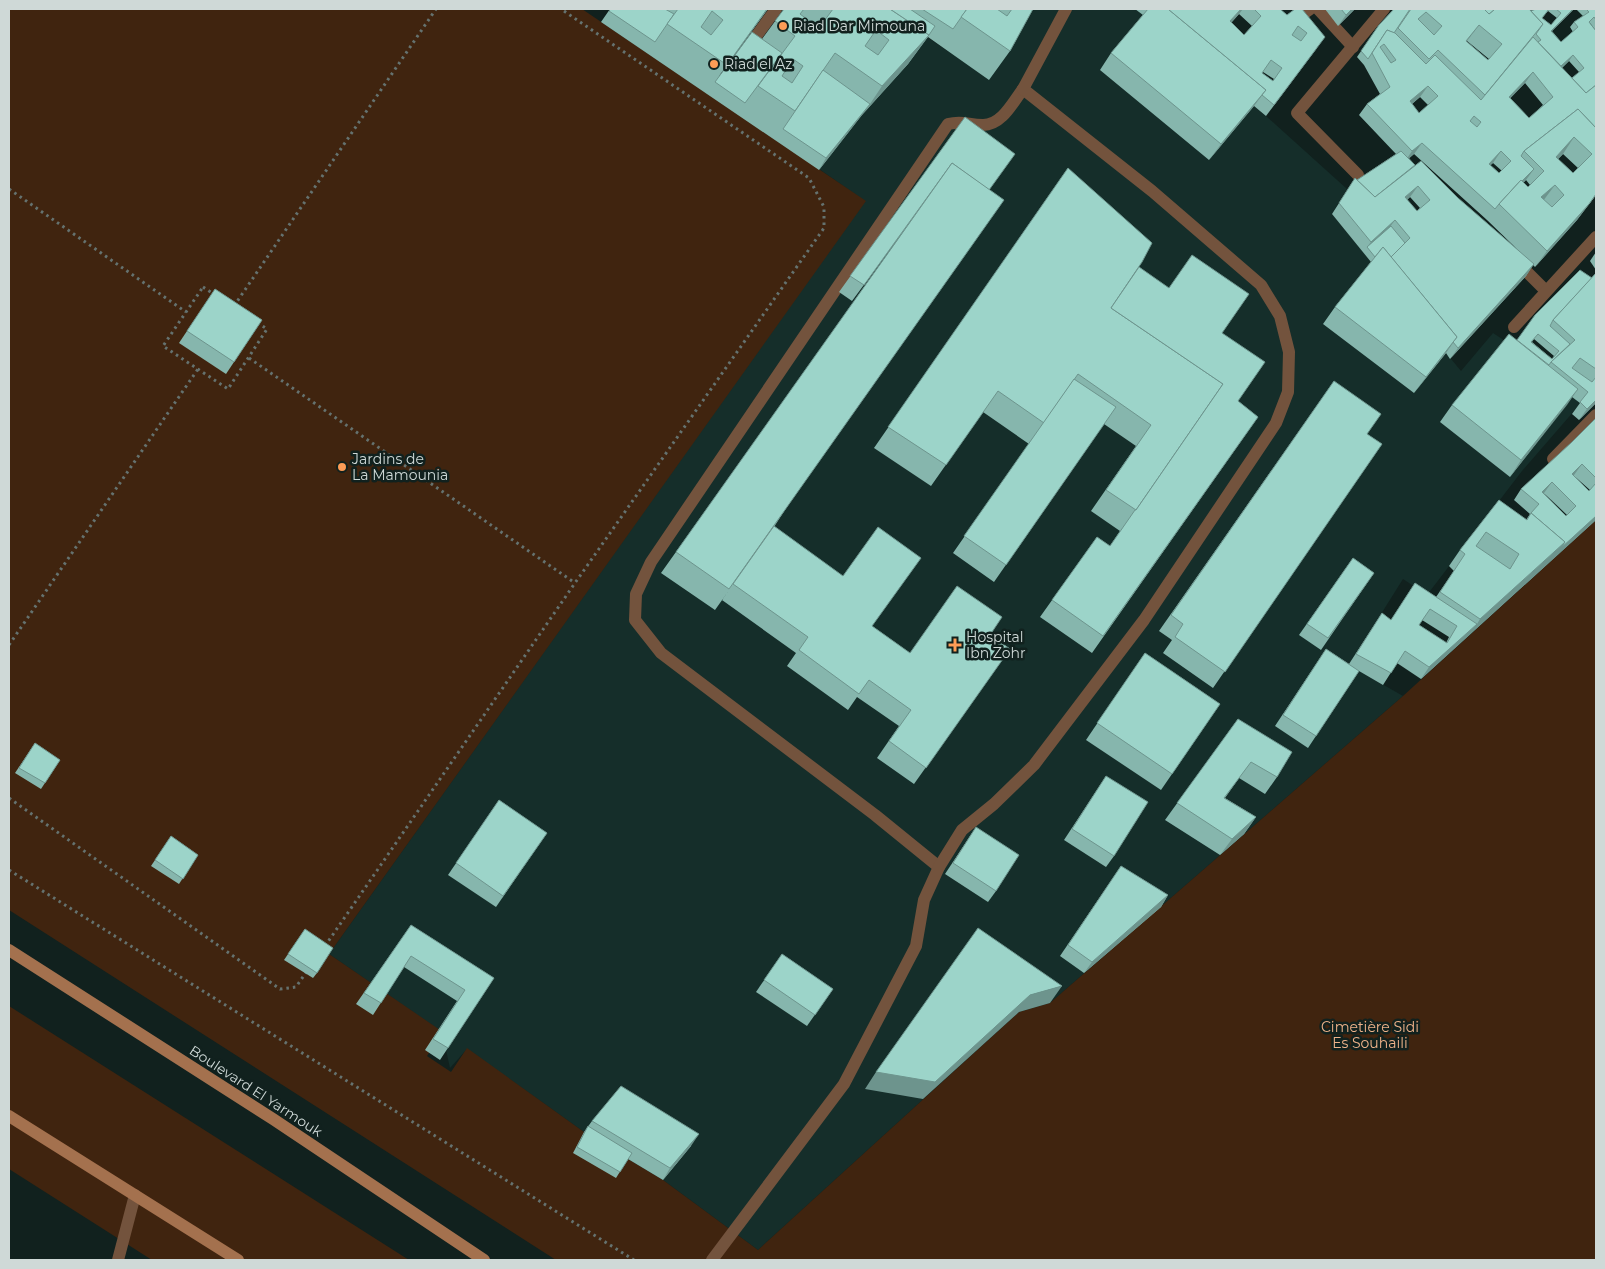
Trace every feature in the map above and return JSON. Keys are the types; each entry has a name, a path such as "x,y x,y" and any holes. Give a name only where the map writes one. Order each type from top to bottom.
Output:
{"main road":[{"name":"Boulevard El Yarmouk","path":"9,950 273,1119 484,1260"},
{"path":"9,1116 238,1260"}],"street":[{"path":"757,35 776,9"},
{"path":"939,867 875,815 661,653 635,620 636,594 651,562 948,124 960,121 984,125 1000,120 1023,89 1066,9"},
{"path":"1299,9 1303,14 1310,9"},
{"path":"1318,9 1353,47"},
{"path":"1358,175 1297,113 1384,9"},
{"path":"712,1260 844,1084 916,946 924,900 939,867 962,830 994,804 1034,765 1144,620 1276,423 1288,392 1289,352 1280,316 1261,285 1152,191 1023,89"},
{"path":"1514,327 1596,237"},
{"path":"1510,256 1546,290"},
{"path":"1572,265 1584,276"},
{"path":"1553,459 1596,414"},
{"path":"118,1260 135,1195"}],"path":[{"path":"233,307 436,9"},
{"path":"324,947 575,583 824,228 824,207 809,178 561,9"},
{"path":"9,189 186,312"},
{"path":"203,287 267,329 228,389 163,346 186,312 203,287"},
{"path":"248,358 575,583"},
{"path":"9,645 198,369"},
{"path":"9,798 280,988 296,987 313,963"},
{"path":"9,870 634,1260"}],"shaded area":[{"name":"Hospital Ibn Zohr","path":"1030,9 1136,9 1266,116 1347,189 1332,214 1461,371 1493,333 1513,346 1581,403 1522,471 1427,595 1403,579 1349,665 1403,696 1050,1003 1019,1012 758,1250 663,1180 584,1132 467,1049 450,1068 442,1032 329,954 865,201 819,169 862,115 908,64 927,37 989,79"}],"green space":[{"name":"Cimetière Sidi Es Souhaili","path":"9,9 582,9 866,201 329,954 443,1032 427,1056 451,1072 467,1048 584,1132 574,1152 628,1159 663,1180 758,1250 1019,1012 1050,1003 1403,696 1596,520 1596,1260 556,1260 9,910"},
{"path":"9,1006 409,1260 152,1260 9,1169"}],"building":[{"path":"611,9 665,9 674,14 655,42 609,11"},
{"path":"678,9 767,9 727,65 667,24","holes":["712,11 723,20 711,35 701,27"]},
{"path":"784,9 804,9 800,14 819,28 833,9 890,9 929,35 882,86 835,53 795,111 758,86 795,36 775,21","holes":["876,30 889,40 878,55 865,46","793,59 803,66 792,83 782,76"]},
{"path":"890,9 910,9 935,26 929,35"},
{"path":"922,9 967,9 953,29"},
{"path":"967,9 997,9 1007,16 1012,9 1033,9 1010,51 961,17"},
{"path":"1148,9 1168,9 1266,90 1221,144 1111,53"},
{"path":"1168,9 1241,9 1230,21 1244,35 1261,16 1254,9 1280,9 1287,15 1295,9 1302,9 1325,37 1274,105 1262,95 1266,90","holes":["1298,26 1307,33 1301,41 1292,35","1271,60 1282,68 1273,81 1262,73"]},
{"path":"1341,9 1352,9 1346,15"},
{"path":"1394,9 1410,9 1394,33 1387,30 1368,59 1361,51 1379,25"},
{"path":"1411,9 1484,9 1489,14 1495,9 1529,9 1543,24 1485,95 1438,50 1429,59 1398,28","holes":["1426,12 1442,26 1434,35 1418,19","1479,25 1502,44 1488,60 1466,41"]},
{"path":"1484,9 1495,9 1489,14"},
{"path":"1549,9 1542,18 1551,25 1561,13 1556,9 1573,9 1551,31 1561,42 1578,27 1574,22 1589,12 1586,9 1596,9 1596,20 1594,17 1589,22 1596,31 1596,85 1586,93 1572,78 1584,68 1573,55 1561,66 1538,42 1541,40 1536,34 1543,24 1531,11"},
{"path":"1387,30 1395,33 1426,64 1435,55 1481,100 1533,37 1586,93 1596,85 1596,128 1578,109 1524,151 1521,156 1534,169 1521,180 1495,209 1422,143 1412,151 1367,104 1390,87 1372,53","holes":["1384,44 1396,60 1391,63 1380,47","1533,72 1553,97 1529,118 1509,97","1428,86 1438,96 1419,113 1410,101","1474,116 1481,122 1477,127 1470,121","1501,151 1511,161 1499,173 1489,164"]},
{"path":"752,32 782,53 745,103 715,82"},
{"path":"823,70 870,104 826,158 783,129"},
{"path":"1578,109 1596,128 1596,194 1547,251 1499,204 1521,180 1528,187 1544,171 1524,151","holes":["1574,137 1592,154 1573,173 1556,157","1555,185 1564,195 1552,207 1541,197"]},
{"path":"965,117 1015,154 989,190 952,163 864,285 850,276"},
{"path":"1401,151 1415,165 1375,197 1357,180"},
{"path":"1421,161 1458,198 1534,264 1458,348 1453,342 1457,337 1391,257 1410,238 1395,220 1371,242 1339,203 1355,178 1375,197","holes":["1418,186 1430,200 1417,211 1405,197"]},
{"path":"952,163 1004,200 729,589 676,552"},
{"path":"1068,168 1152,243 1142,262 1111,308 1223,384 1136,510 1106,490 1151,425 1078,374 1044,423 998,391 946,465 888,427"},
{"path":"1391,226 1405,243 1391,257 1383,247 1375,257 1367,247"},
{"path":"1383,247 1457,337 1426,377 1335,307"},
{"path":"1192,255 1249,294 1222,333 1265,362 1238,401 1258,417 1103,636 1052,600 1097,537 1110,546 1223,384 1111,308 1139,267 1169,288"},
{"path":"1580,270 1592,278 1553,320 1550,326 1570,344 1549,365 1517,340 1535,315","holes":["1538,334 1559,351 1552,359 1531,342"]},
{"path":"1596,273 1596,369 1580,358 1572,368 1592,382 1596,377 1596,400 1587,409 1580,402 1588,392 1551,362 1575,340 1553,320"},
{"path":"215,289 262,320 234,362 187,331"},
{"path":"1509,334 1578,389 1521,460 1452,405"},
{"path":"1074,379 1116,407 1006,565 964,536"},
{"path":"1334,381 1381,414 1367,434 1382,444 1225,672 1175,637 1183,624 1171,615"},
{"path":"1596,418 1596,478 1582,464 1572,474 1589,491 1596,483 1596,516 1561,548 1565,542 1531,513 1539,504 1521,489","holes":["1552,482 1576,506 1566,516 1542,492"]},
{"path":"1499,500 1527,520 1531,513 1565,542 1480,619 1440,592 1465,554 1460,550","holes":["1486,532 1519,554 1510,569 1476,546"]},
{"path":"774,526 843,576 878,527 921,558 872,626 910,653 957,586 1002,617 990,635 1010,649 926,768 889,741 911,710 869,680 859,694 799,650 808,637 733,584"},
{"path":"1353,558 1374,573 1328,638 1307,624"},
{"path":"1415,583 1477,624 1429,667 1405,651 1391,673 1356,654 1382,613 1391,620","holes":["1430,609 1457,626 1447,643 1419,625"]},
{"path":"1326,649 1359,671 1316,736 1283,715"},
{"path":"1145,653 1220,704 1172,774 1097,723"},
{"path":"1238,719 1292,752 1277,777 1251,762 1224,798 1256,817 1232,839 1177,803"},
{"path":"35,743 60,760 45,783 19,768"},
{"path":"1106,776 1148,802 1114,856 1072,829"},
{"path":"499,800 547,833 503,896 456,863"},
{"path":"976,827 1019,855 996,891 953,863"},
{"path":"171,836 198,855 183,879 155,860"},
{"path":"1121,866 1168,895 1092,962 1068,945"},
{"path":"411,925 494,978 448,1048 433,1039 465,990 411,956 381,1003 364,993"},
{"path":"978,928 1062,986 1030,995 935,1082 876,1072"},
{"path":"305,929 333,948 317,973 288,954"},
{"path":"782,954 833,989 815,1015 764,980"},
{"path":"621,1086 699,1134 670,1168 592,1121"},
{"path":"588,1126 632,1153 620,1172 577,1147"}],"place":[{"name":"Riad Dar Mimouna","path":"783,26"},
{"name":"Riad el Az","path":"714,64"},
{"name":"Jardins de La Mamounia","path":"342,467"},
{"name":"Hospital Ibn Zohr","path":"955,645"}]}
